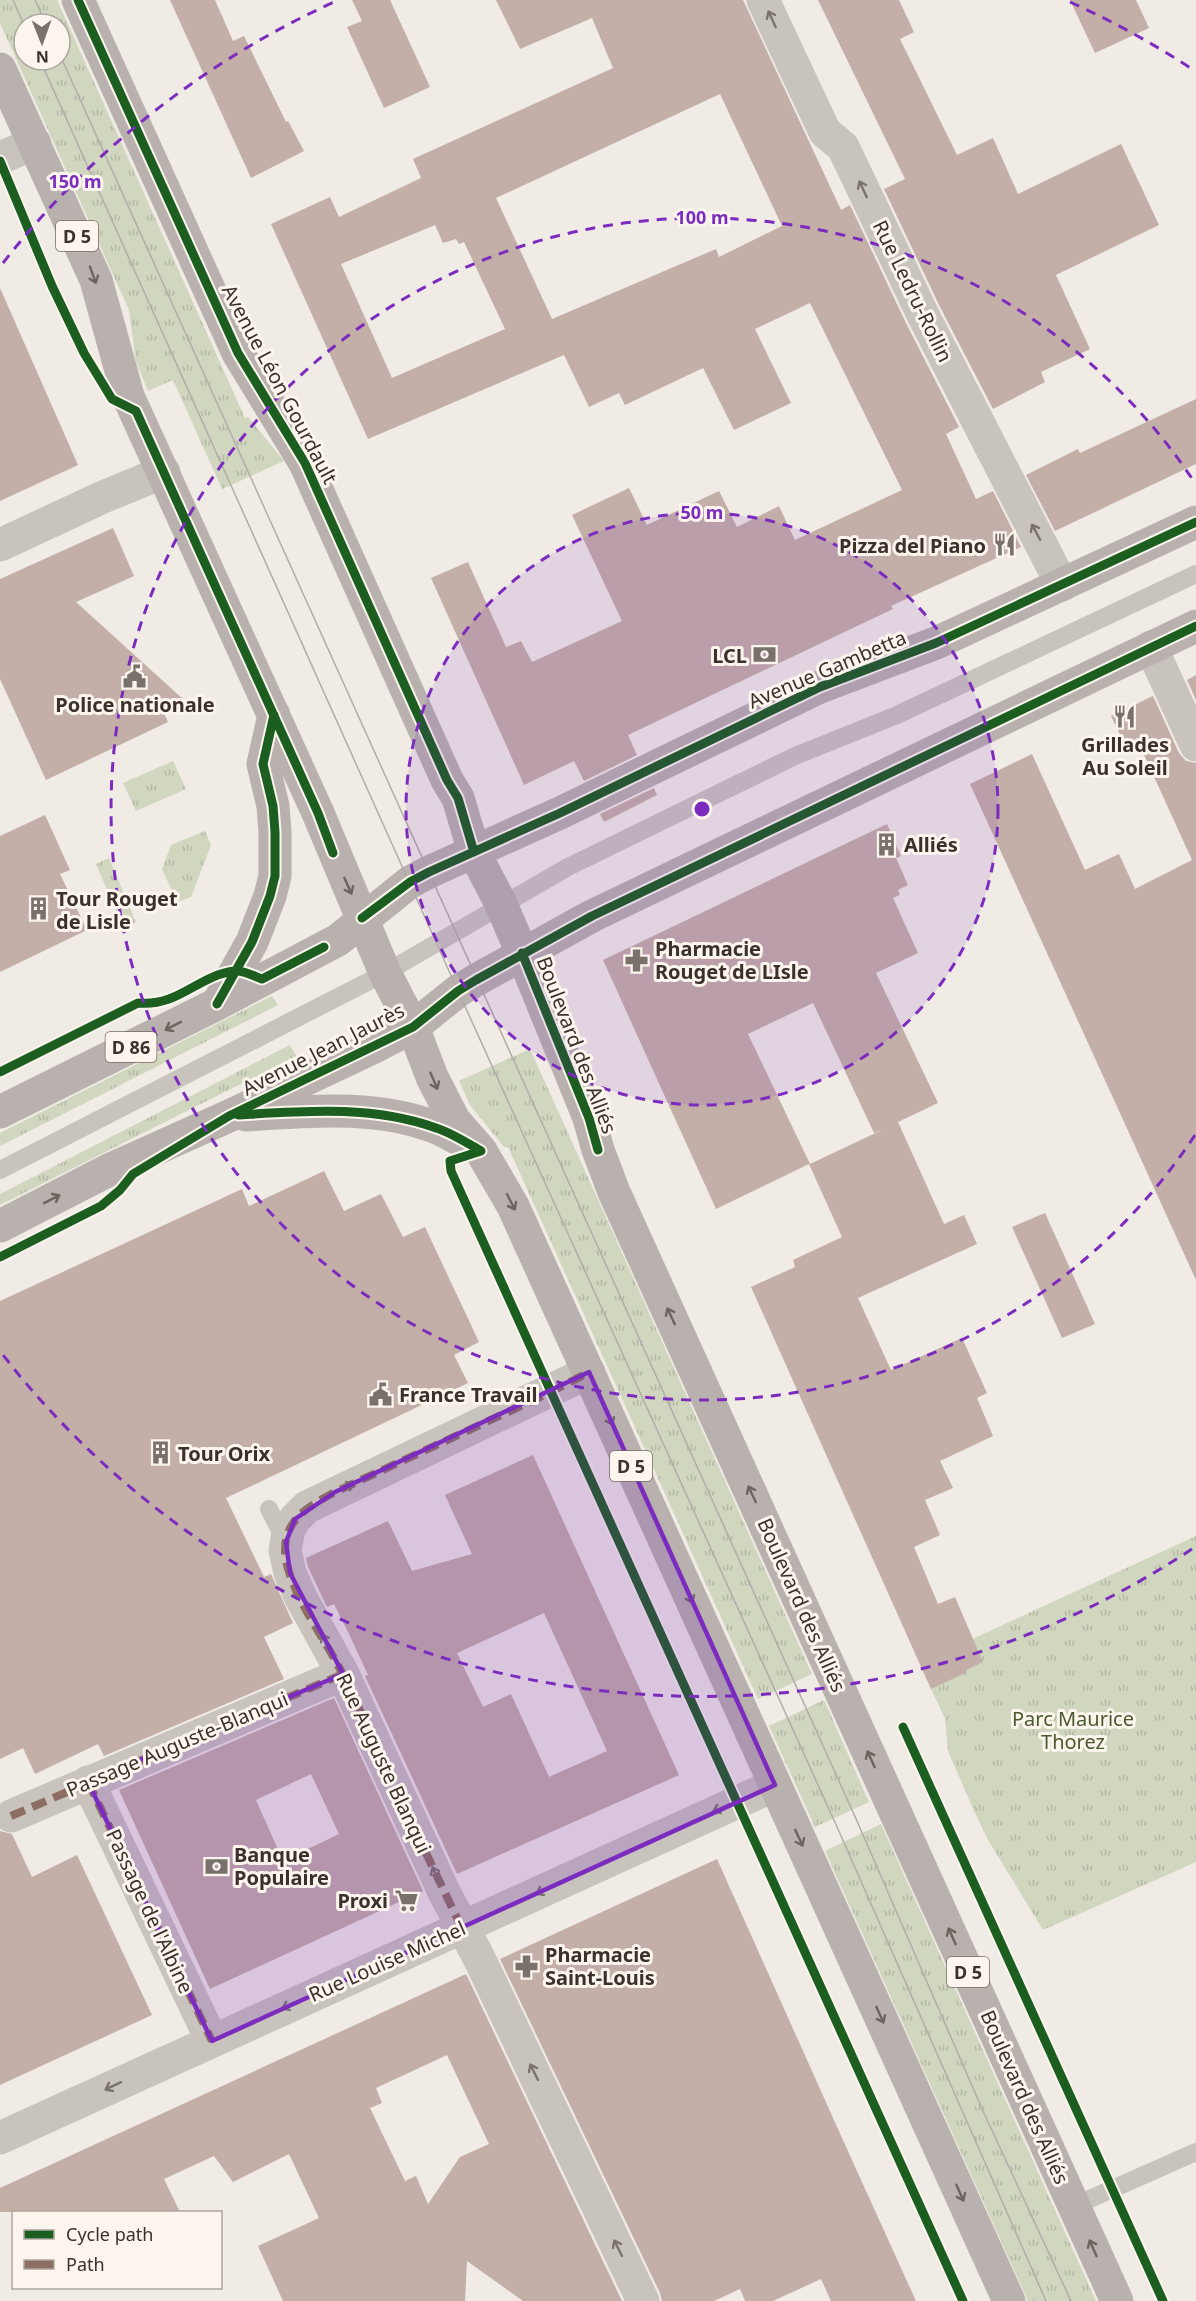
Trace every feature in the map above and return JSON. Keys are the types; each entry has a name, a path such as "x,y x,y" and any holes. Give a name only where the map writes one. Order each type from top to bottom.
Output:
{"main road":[{"name":"Avenue Léon Gourdault","path":"78,0 238,353 305,463 447,780 458,798 474,852 501,904"},
{"name":"D 5","path":"0,69 96,280 128,396 274,715 385,973 413,1027 443,1102 454,1120 482,1151 513,1206 1009,2301"},
{"name":"Avenue Gambetta","path":"474,852 560,813 819,687 936,643 1196,522"},
{"path":"522,953 602,910 1196,626"},
{"path":"217,1004 252,942 270,896 275,876 276,832 273,806 262,764 274,715"},
{"name":"D 86","path":"0,1112 217,1004 338,940 362,918 410,882 474,852"},
{"name":"Boulevard des Alliés","path":"501,904 589,1118 614,1192 1117,2301"},
{"name":"Avenue Jean Jaurès","path":"0,1226 111,1169 229,1116 413,1027 458,991 522,953"},
{"path":"229,1116 313,1111 359,1112 437,1128 482,1151"}],"street":[{"name":"Rue Ledru-Rollin","path":"763,0 825,132 843,147 923,315 1062,585"},
{"path":"0,158 35,143"},
{"path":"0,545 103,497 164,472"},
{"path":"1151,647 1196,745"},
{"path":"286,1542 292,1524 307,1507 589,1372"},
{"name":"Rue Auguste Blanqui","path":"286,1542 285,1551 290,1573 301,1598 343,1674 462,1928 479,1958 643,2301"},
{"name":"Passage Auguste-Blanqui","path":"11,1816 343,1674"},
{"name":"Passage de l'Albine","path":"88,1782 212,2041"},
{"name":"Rue Louise Michel","path":"0,2138 775,1785"}],"lane":[{"path":"501,904 568,867 795,756 897,715 1196,574"},
{"name":"Avenue Jean Jaurès","path":"0,1170 385,973 501,904"},
{"path":"269,1509 286,1542"},
{"path":"1074,2206 1196,2152"}],"highlighted area":[{"path":"589,1372 775,1785 212,2041 88,1782 343,1674 290,1573 286,1542 295,1519 335,1492"}],"green space":[{"path":"0,0 57,0 62,12 12,12 12,50 0,23"},
{"path":"72,33 245,418 248,417 284,461 222,489 173,380 148,391 136,362 129,310 22,72 72,72"},
{"path":"173,761 186,789 136,811 123,783"},
{"path":"205,831 211,845 191,897 177,902 162,869 171,845"},
{"path":"109,858 136,922 123,927 96,864"},
{"path":"272,996 278,1005 0,1146 0,1133"},
{"path":"290,1045 296,1056 0,1205 0,1194"},
{"path":"530,1049 812,1674 758,1699 508,1147 504,1147 470,1105 459,1081"},
{"name":"Parc Maurice Thorez","path":"1196,1536 1196,1862 1043,1930 988,1840 974,1811 948,1751 945,1718 931,1689 957,1646"},
{"path":"824,1700 869,1802 815,1827 769,1726"},
{"path":"881,1824 1096,2301 1028,2301 825,1851"}],"building":[{"path":"170,0 215,0 233,41 244,36 286,122 288,121 304,151 251,178"},
{"path":"352,0 390,0 430,87 384,108 347,27 362,21"},
{"path":"496,0 743,0 841,210 850,205 959,427 946,434 976,499 993,491 1021,547 891,606 893,609 628,735 637,755 584,781 574,761 524,785 431,578 468,562 506,647 521,641 532,662 622,621 572,515 629,488 647,525 719,491 737,527 779,506 795,540 902,490 810,303 755,329 791,403 734,430 703,368 625,405 619,393 589,407 564,355 368,439 271,224 330,197 339,217 421,178 413,159 613,68 592,18 520,49","holes":["720,94 782,226 719,257 716,249 552,319 496,198","435,225 443,243 456,239 459,244 464,242 505,329 392,378 341,264"]},
{"path":"818,0 899,0 914,32 900,39 957,155 993,138 1018,194 1121,144 1159,225 1056,275 1090,349 1041,372 1045,382 993,409 940,307 884,189 905,179"},
{"path":"1070,0 1136,0 1149,28 1095,53"},
{"path":"0,288 78,465 0,501"},
{"path":"1196,399 1196,464 1055,531 1026,475 1078,449 1080,453"},
{"path":"113,528 134,576 76,602 184,700 162,709 168,722 46,780 0,679 0,579"},
{"path":"1196,675 1196,700 1187,680"},
{"path":"1153,696 1179,753 1186,761 1196,763 1196,1280 970,784 1032,754 1085,870 1119,854 1135,889 1192,860 1140,746 1129,753 1111,716"},
{"path":"654,788 657,795 604,822 600,814"},
{"name":"Tour Rouget de Lisle","path":"45,815 70,870 60,874 87,930 0,972 0,836"},
{"path":"887,824 901,856 896,858 908,885 898,890 900,895 893,898 918,953 876,973 938,1103 898,1122 944,1224 964,1215 977,1244 858,1298 891,1370 962,1338 987,1393 977,1398 993,1436 940,1461 953,1488 925,1500 940,1535 914,1547 938,1604 955,1597 983,1662 966,1670 967,1672 931,1689 751,1287 795,1267 793,1260 842,1237 809,1164 716,1209 603,960","holes":["813,1003 874,1133 884,1129 810,1164 748,1034"]},
{"name":"Tour Orix","path":"324,1171 344,1211 381,1194 403,1237 425,1227 479,1342 454,1355 468,1383 226,1498 264,1577 271,1574 293,1623 264,1637 284,1679 104,1756 98,1744 35,1774 23,1748 0,1759 0,1301 242,1189 249,1206"},
{"path":"1045,1213 1095,1324 1062,1338 1012,1227"},
{"path":"533,1455 679,1775 457,1874 365,1676 368,1675 349,1634 334,1604 327,1607 306,1558 388,1521 412,1571 472,1554 445,1495","holes":["544,1613 607,1751 549,1777 511,1694 483,1707 457,1653"]},
{"path":"334,1698 423,1891 210,1989 119,1790","holes":["311,1774 339,1834 283,1861 256,1800"]},
{"path":"0,1831 12,1834 32,1877 77,1855 152,2015 0,2085"},
{"path":"717,1859 916,2301 831,2301 821,2279 773,2301 745,2301 740,2289 714,2301 662,2301 500,1959"},
{"path":"466,1974 622,2301 523,2301 467,2261 465,2301 283,2301 258,2246 319,2218 289,2154 233,2182 214,2156 164,2179 180,2211 0,2212 0,2188","holes":["447,2055 489,2144 460,2157 428,2204 416,2176 405,2181 370,2108 382,2103 376,2088"]}],"tram line":[{"path":"13,0 18,12"},
{"path":"35,0 40,12"},
{"path":"45,72 838,1829 1046,2301"},
{"path":"68,72 857,1821 983,2111 1071,2301"}],"marked path":[{"path":"462,1928 344,1677 308,1615 292,1581 287,1565 286,1539 289,1529 301,1514 335,1492 551,1392 589,1372"},
{"path":"11,1816 343,1674"},
{"path":"88,1782 212,2041"}],"cycle path":[{"path":"78,0 238,353 305,463 447,780 458,798 474,852"},
{"path":"0,161 52,286 84,353 112,399 136,411 318,813 333,853"},
{"path":"362,918 410,882 429,872 560,813 820,687 936,643 1196,522"},
{"path":"0,1257 101,1206 120,1190 133,1174 229,1116 413,1027 458,991 592,916 1196,626"},
{"path":"217,1004 252,942 270,896 275,876 273,806 263,764 274,715"},
{"path":"0,1072 138,1003 165,1000 210,978 235,971 245,972 262,979 324,947"},
{"path":"522,953 589,1118 598,1150"},
{"path":"238,1115 338,1111 387,1116 442,1130 481,1151"},
{"path":"481,1151 450,1161 451,1171 963,2301"},
{"path":"903,1727 1163,2301"}],"place":[{"name":"Pizza del Piano","path":"1004,545"},
{"name":"LCL","path":"765,655"},
{"name":"Police nationale","path":"135,676"},
{"name":"Grillades Au Soleil","path":"1125,716"},
{"name":"Alliés","path":"886,844"},
{"name":"Tour Rouget de Lisle","path":"38,909"},
{"name":"Pharmacie Rouget de LIsle","path":"637,960"},
{"name":"France Travail","path":"381,1394"},
{"name":"Tour Orix","path":"160,1453"},
{"name":"Banque Populaire","path":"216,1866"},
{"name":"Proxi","path":"406,1900"},
{"name":"Pharmacie Saint-Louis","path":"527,1966"}]}
